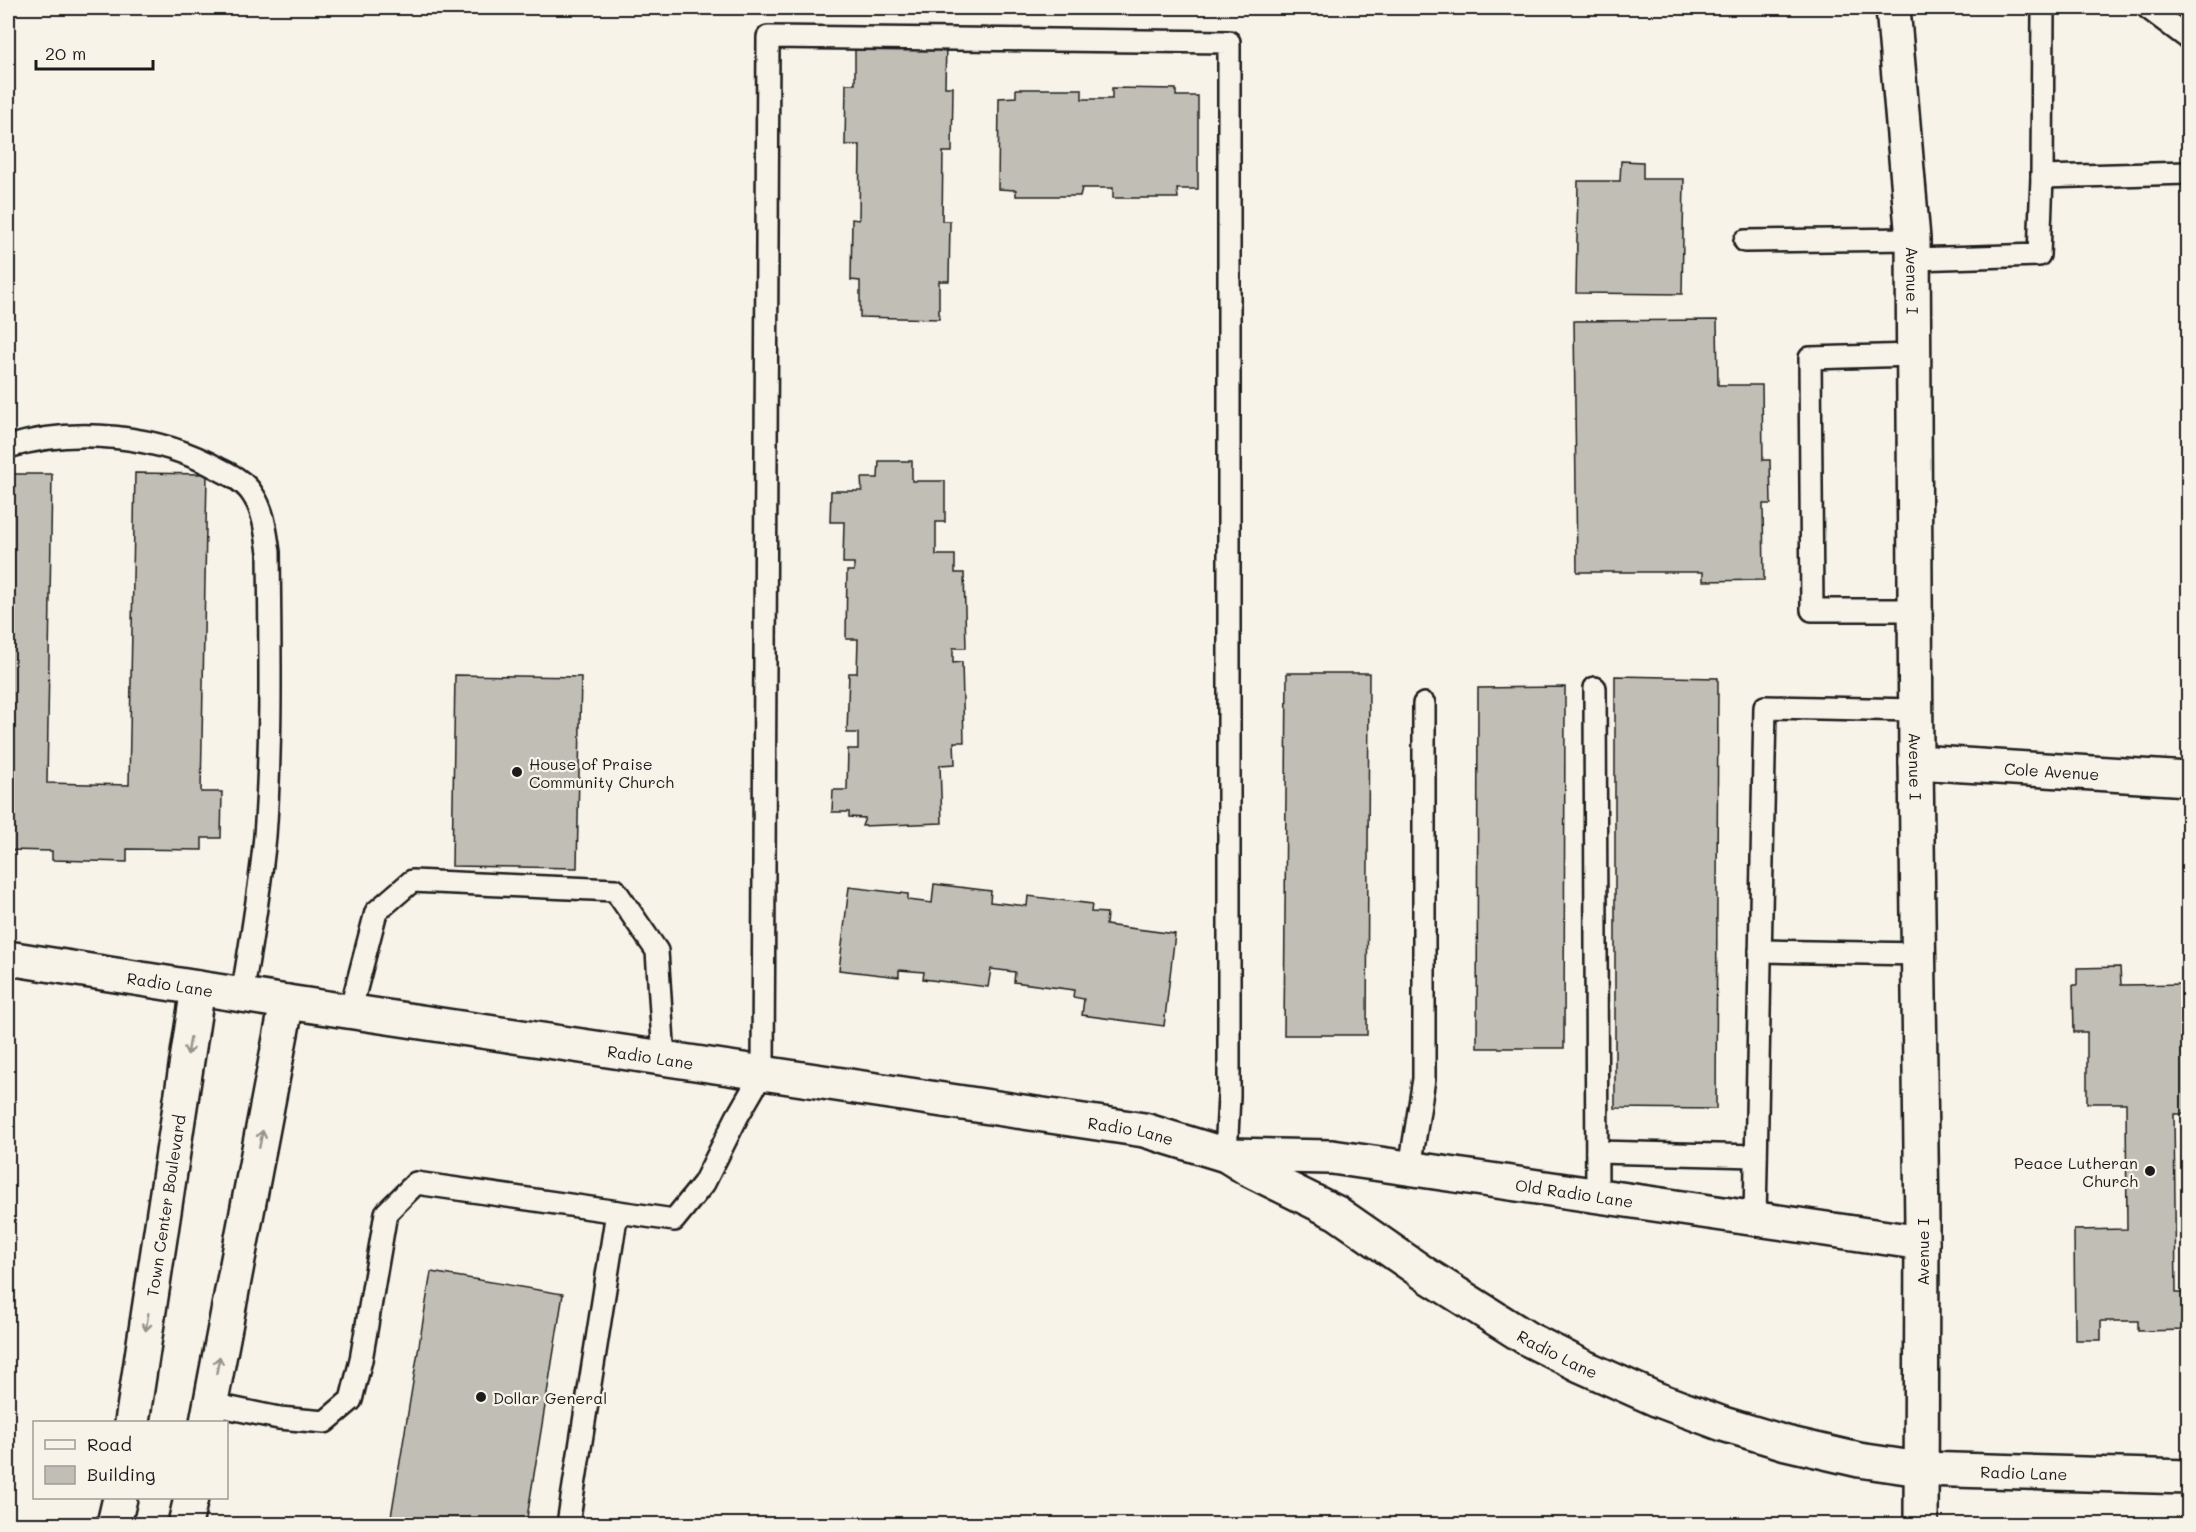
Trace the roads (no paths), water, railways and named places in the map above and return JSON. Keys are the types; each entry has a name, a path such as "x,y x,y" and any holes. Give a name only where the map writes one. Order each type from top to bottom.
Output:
{"street":[{"name":"Avenue I","path":"1893,8 1913,249 1922,1243 1921,1524"},
{"name":"Cole Avenue","path":"1916,762 2188,779"},
{"name":"Radio Lane","path":"8,958 350,1012 1144,1130 1226,1155 1250,1170 1337,1213 1528,1339 1656,1399 1744,1431 1859,1460 1920,1469 2188,1477"},
{"name":"Town Center Boulevard","path":"132,1421 198,988"},
{"path":"209,1413 287,1002"},
{"name":"Old Radio Lane","path":"1226,1155 1332,1157 1922,1243"},
{"path":"114,1524 120,1499"},
{"path":"185,1524 191,1499"}],"lane":[{"path":"1745,241 2039,255 2043,8"},
{"path":"2148,8 2188,38"},
{"path":"209,1413 325,1422 351,1400 361,1360 386,1213 416,1183 674,1220 704,1183 736,1117 763,1072 768,37 1229,42 1229,1096 1226,1155"},
{"path":"2042,177 2188,173"},
{"path":"1914,355 1810,358 1812,610 1915,610"},
{"path":"8,447 29,440 78,436 124,438 160,446 201,458 238,479 253,494 264,518 270,552 269,756 262,860 254,929 242,995"},
{"path":"1594,688 1597,1195"},
{"path":"1410,1168 1424,1079 1424,704"},
{"path":"1755,1218 1765,707 1916,710"},
{"path":"350,1012 376,912 412,881 615,890 657,951 664,1058"},
{"path":"1760,951 1919,954"},
{"path":"1597,1152 1756,1156"},
{"path":"568,1524 617,1212"}],"place":[{"name":"House of Praise Community Church","path":"517,772"},
{"name":"Peace Lutheran Church","path":"2150,1171"},
{"name":"Dollar General","path":"481,1397"}]}
